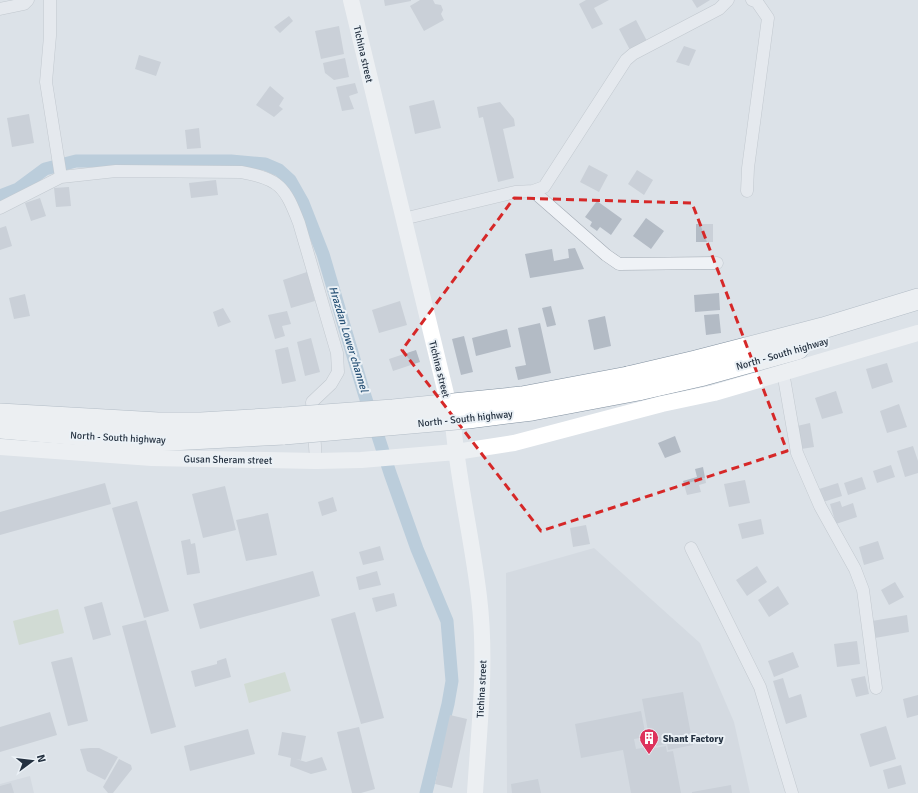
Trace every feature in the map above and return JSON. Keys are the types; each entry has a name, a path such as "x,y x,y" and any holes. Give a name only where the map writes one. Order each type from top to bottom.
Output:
{"highway":[{"name":"North - South highway","path":"0,428 152,441 284,426 468,418 532,410 633,383 696,361 823,328 918,299"},
{"name":"North - South highway","path":"633,383 704,375 768,358 918,313"},
{"name":"North - South highway","path":"0,414 158,423 284,426"}],"street":[{"path":"0,8 24,4 28,0"},
{"path":"50,0 50,36 46,82 61,174"},
{"name":"Tichina street","path":"351,0 453,423 456,452 479,597 483,659 476,793"},
{"path":"403,219 516,192 533,191 544,187 626,60 633,54 719,9 728,0"},
{"path":"747,191 748,168 768,18 757,2 752,0"},
{"path":"0,208 61,174 116,171 241,172 257,175 271,180 283,188 299,223 337,353 338,372 331,384 312,402 316,461"},
{"path":"533,191 606,255 619,264 717,263"},
{"name":"Gusan Sheram street","path":"0,447 152,458 316,461 361,460 456,452 514,443 662,404 714,393 918,333"},
{"path":"783,372 797,453 820,506 855,569 863,590 876,688"},
{"path":"691,548 760,687 792,793"}],"highlighted area":[{"path":"514,198 692,203 787,451 541,531 402,350"}],"shaded area":[{"path":"594,548 700,643 734,722 750,793 507,793 506,573"},
{"path":"30,776 34,793 0,793 0,784"}],"green space":[{"path":"58,609 64,633 19,645 13,621"},
{"path":"285,672 291,691 249,703 244,684"}],"building":[{"path":"384,0 411,0 411,1 385,6"},
{"path":"420,0 433,0 435,4 441,5 443,10 441,14 444,20 424,31 410,6"},
{"path":"586,0 609,0 594,8 603,24 592,29 579,4"},
{"path":"692,0 710,0 697,8"},
{"path":"289,16 293,21 280,33 274,27"},
{"path":"636,20 647,41 630,50 619,29"},
{"path":"339,26 344,54 321,59 315,31"},
{"path":"684,46 696,50 689,66 676,62"},
{"path":"139,55 161,62 156,76 135,69"},
{"path":"345,58 349,77 334,80 325,73 323,63"},
{"path":"355,83 358,93 349,96 354,109 342,111 336,87"},
{"path":"270,86 284,98 279,106 283,109 274,117 256,105"},
{"path":"434,100 441,128 415,134 409,106"},
{"path":"500,102 514,119 515,126 503,129 514,178 498,182 483,117 479,118 477,107"},
{"path":"29,114 34,143 12,147 7,118"},
{"path":"199,128 201,148 187,149 185,130"},
{"path":"589,165 608,175 599,192 580,182"},
{"path":"637,170 653,180 644,195 628,184"},
{"path":"216,180 218,195 191,198 189,183"},
{"path":"69,187 71,206 56,207 54,188"},
{"path":"40,198 46,216 31,221 25,203"},
{"path":"597,201 622,219 611,235 600,227 597,231 590,226 592,222 585,217"},
{"path":"646,218 664,231 651,249 633,236"},
{"path":"696,224 713,224 713,242 696,242"},
{"path":"6,226 12,246 0,250 0,228"},
{"path":"575,248 584,269 530,278 525,254 552,249 554,261 569,258 568,249"},
{"path":"307,272 315,301 291,308 283,280"},
{"path":"719,293 720,310 695,312 694,295"},
{"path":"25,294 30,316 14,319 9,298"},
{"path":"400,301 407,325 379,333 372,310"},
{"path":"551,306 556,325 547,327 542,308"},
{"path":"223,308 231,322 218,327 213,312"},
{"path":"287,311 291,324 282,326 285,336 275,339 268,315"},
{"path":"719,314 721,333 706,335 704,315"},
{"path":"605,316 611,346 594,350 588,320"},
{"path":"540,323 551,373 518,380 515,367 526,365 518,328"},
{"path":"507,329 511,347 476,356 472,338"},
{"path":"464,336 473,372 461,375 452,339"},
{"path":"311,338 320,372 305,376 297,342"},
{"path":"288,347 296,381 282,384 275,350"},
{"path":"416,350 420,362 393,371 389,359"},
{"path":"887,363 893,382 872,389 866,369"},
{"path":"836,391 843,413 822,419 815,398"},
{"path":"899,404 907,427 887,433 880,411"},
{"path":"810,423 814,447 801,449 797,426"},
{"path":"675,436 681,452 665,458 658,443"},
{"path":"913,446 918,461 918,473 905,477 897,451"},
{"path":"891,465 895,477 877,483 873,471"},
{"path":"703,467 706,483 699,485 701,492 687,495 683,481 697,477 695,469"},
{"path":"862,477 866,489 848,495 844,483"},
{"path":"745,480 750,503 729,507 724,484"},
{"path":"105,483 111,504 0,535 0,512"},
{"path":"838,483 842,496 823,502 819,489"},
{"path":"225,486 236,530 203,538 192,494"},
{"path":"333,497 337,511 322,516 318,502"},
{"path":"137,501 169,611 144,618 112,508"},
{"path":"840,501 842,507 853,503 857,517 836,524 830,504"},
{"path":"268,513 277,555 246,561 236,520"},
{"path":"761,519 764,534 742,539 738,524"},
{"path":"586,525 590,544 573,547 570,528"},
{"path":"190,539 191,544 195,543 200,573 187,575 181,541"},
{"path":"878,541 884,559 864,565 859,547"},
{"path":"380,546 384,560 363,565 359,552"},
{"path":"757,566 767,582 747,596 736,580"},
{"path":"313,571 320,596 200,629 193,604"},
{"path":"377,571 381,585 359,590 356,577"},
{"path":"895,582 904,597 889,605 881,590"},
{"path":"778,586 789,604 769,617 758,600"},
{"path":"394,593 397,606 376,612 372,598"},
{"path":"102,602 111,635 93,640 84,607"},
{"path":"355,612 384,718 361,724 331,619"},
{"path":"907,615 909,632 875,638 872,621"},
{"path":"146,620 176,727 151,734 122,626"},
{"path":"857,641 860,664 837,667 834,644"},
{"path":"793,652 799,667 774,677 768,661"},
{"path":"72,657 88,721 68,726 51,662"},
{"path":"226,658 231,677 195,687 191,671 217,664 217,661"},
{"path":"865,676 869,694 856,697 851,679"},
{"path":"783,678 789,698 801,694 807,717 786,724 773,681"},
{"path":"683,692 693,745 668,750 667,744 651,747 642,699"},
{"path":"918,695 918,715 907,718 903,699"},
{"name":"Shant Factory","path":"641,711 646,737 634,739 636,749 648,747 649,749 666,746 667,752 673,751 681,793 631,793 623,750 581,758 575,724"},
{"path":"50,712 57,735 0,752 0,727"},
{"path":"450,715 467,719 452,788 435,784"},
{"path":"886,726 896,759 870,767 860,734"},
{"path":"359,727 375,789 361,793 352,793 337,732"},
{"path":"248,729 255,754 190,771 184,746"},
{"path":"282,732 306,736 301,760 296,759 306,762 322,757 327,770 311,774 290,766 291,758 278,755"},
{"path":"99,748 118,757 105,780 87,771 80,749"},
{"path":"119,759 131,765 132,769 113,793 108,793 103,787"},
{"path":"901,765 906,784 888,789 883,770"},
{"path":"538,779 541,793 512,793 511,784"},
{"path":"11,783 14,793 0,793 0,786"},
{"path":"731,785 732,793 692,793 692,792"}],"waterway":[{"name":"Hrazdan Lower channel","path":"0,196 18,189 45,169 76,161 231,161 265,164 279,170 290,180 303,203 323,254 364,393 390,473 417,549 447,621 452,681 448,704 426,793"}],"place":[{"name":"Shant Factory","path":"649,755"}]}
